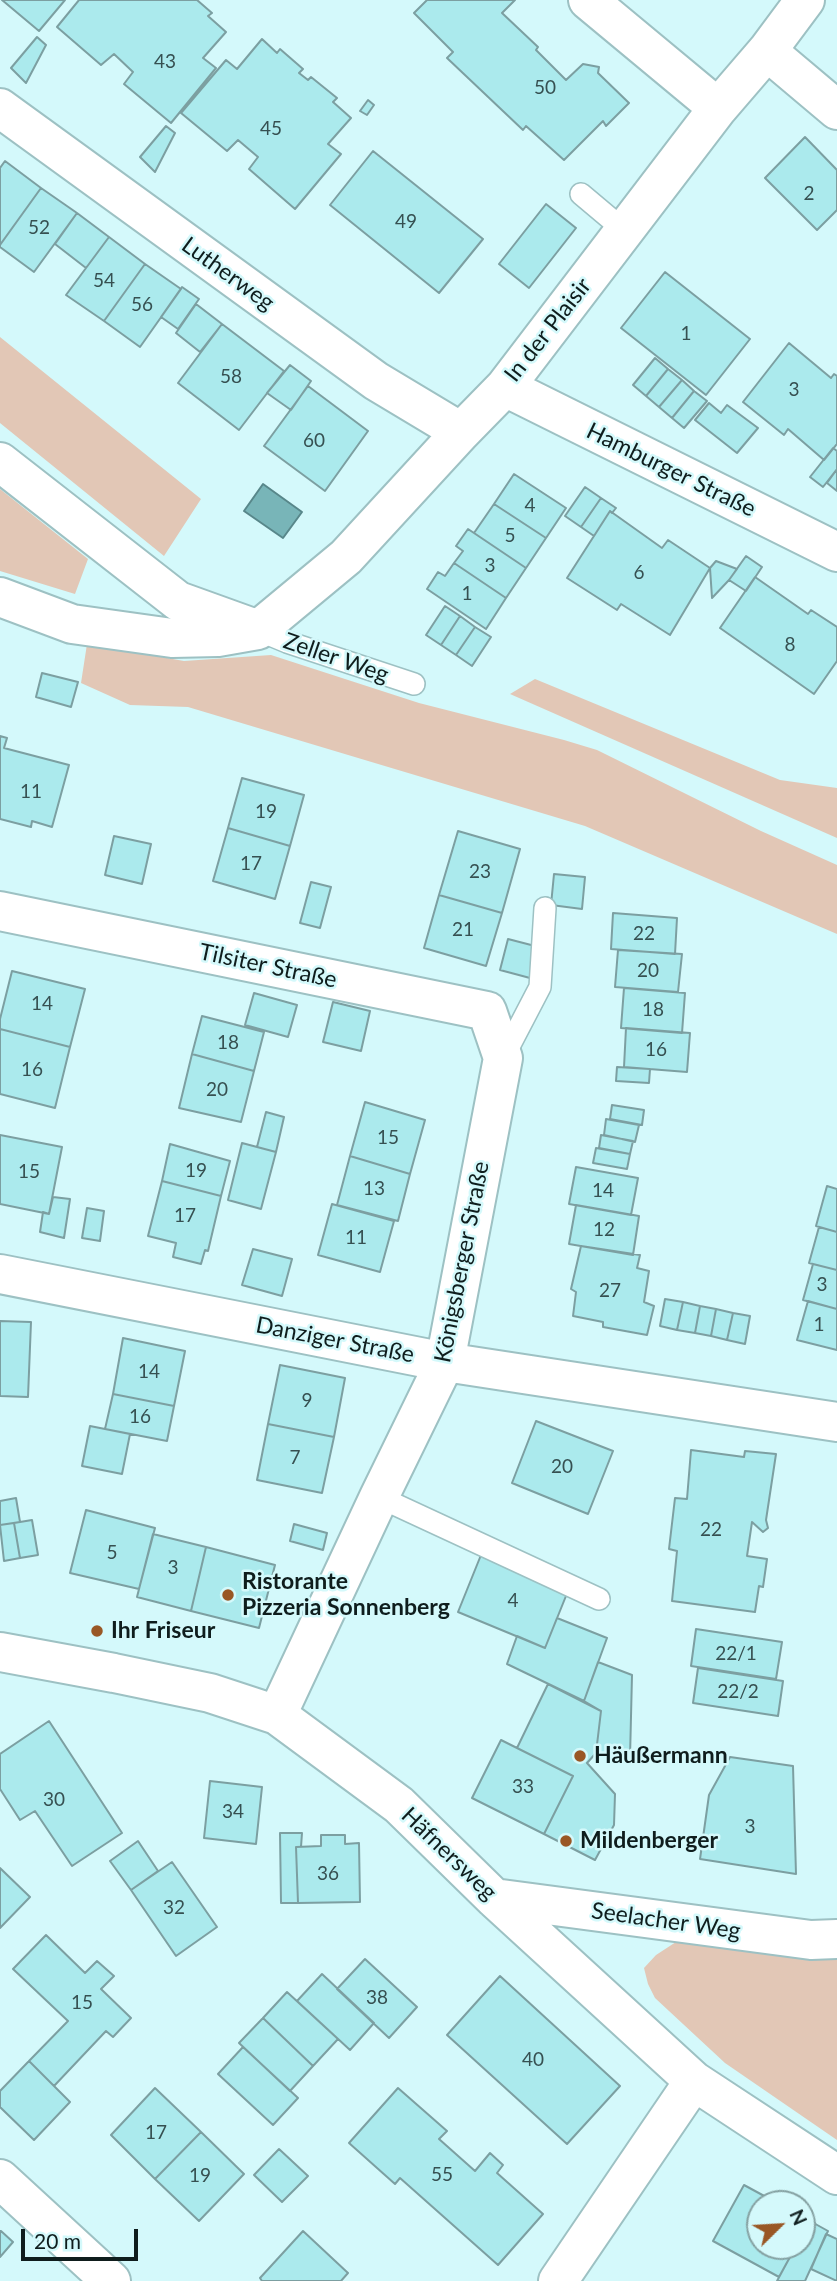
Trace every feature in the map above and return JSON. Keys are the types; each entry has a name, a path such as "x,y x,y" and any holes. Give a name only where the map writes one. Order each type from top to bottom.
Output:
{"street":[{"path":"589,0 718,108"},
{"name":"In der Plaisir","path":"258,630 346,557 505,387 718,108 805,0"},
{"path":"766,51 837,110"},
{"name":"Lutherweg","path":"0,108 376,381 461,432"},
{"name":"Hamburger Straße","path":"505,387 837,552"},
{"path":"0,462 178,601 258,630"},
{"path":"0,597 72,624 172,638 218,637 258,630"},
{"name":"Tilsiter Straße","path":"0,911 487,1011 503,1058"},
{"name":"Königsberger Straße","path":"277,1715 445,1362 503,1058"},
{"name":"Danziger Straße","path":"0,1274 445,1362 837,1422"},
{"name":"Häfnersweg","path":"0,1652 114,1672 210,1693 277,1715 399,1805 495,1898 694,2081 837,2175"},
{"name":"Seelacher Weg","path":"495,1898 811,1940 837,1939"},
{"path":"558,2281 694,2081"},
{"path":"0,2179 111,2281"}],"lane":[{"path":"581,194 625,231"},
{"name":"Zeller Weg","path":"258,630 286,642 414,684"},
{"name":"Königsberger Straße","path":"503,1058 540,987 545,908"},
{"path":"379,1497 599,1599"}],"shaded area":[{"path":"0,337 201,499 164,556 0,423"},
{"path":"0,489 88,559 75,594 0,571"},
{"path":"87,644 184,661 271,655 419,703 597,750 761,831 837,865 837,934 585,826 188,707 130,705 81,683"},
{"path":"535,679 780,780 837,788 837,838 510,694"},
{"path":"676,1942 817,1959 837,1959 837,2140 725,2063 655,1998 644,1968 656,1955"}],"water":[{"path":"263,484 302,512 283,538 244,511"}],"building":[{"path":"2,0 65,0 39,31"},
{"path":"79,0 197,0 212,13 208,16 226,32 203,58 216,68 171,123 124,84 133,72 114,54 101,65 57,27"},
{"path":"427,0 515,0 502,13 538,47 536,50 566,80 583,64 599,67 598,73 629,103 606,126 603,121 564,160 526,126 523,130 447,58 453,52 414,13"},
{"path":"37,37 46,45 26,83 11,68"},
{"path":"262,39 277,53 280,49 303,69 299,73 308,80 311,77 337,98 333,102 351,118 328,144 341,154 295,209 249,169 258,157 238,140 227,151 181,113 226,60 237,69"},
{"path":"368,100 374,105 367,115 360,111"},
{"path":"166,126 175,133 155,172 140,157"},
{"path":"805,137 837,170 837,210 817,230 765,178"},
{"path":"373,151 483,239 439,293 330,205"},
{"path":"5,161 41,188 0,245 0,168"},
{"path":"41,188 77,213 34,272 0,245"},
{"path":"546,204 576,228 529,288 499,264"},
{"path":"77,213 109,237 86,268 55,244"},
{"path":"109,237 145,264 104,321 66,295"},
{"path":"145,264 181,289 140,347 104,321"},
{"path":"665,272 750,339 706,395 621,328"},
{"path":"182,287 199,299 178,329 161,317"},
{"path":"196,304 222,324 200,352 176,333"},
{"path":"222,324 284,371 239,430 178,383"},
{"path":"789,343 831,378 834,374 837,376 837,444 824,460 788,429 784,435 743,402"},
{"path":"655,358 668,369 646,396 633,385"},
{"path":"290,365 311,381 291,410 267,393"},
{"path":"668,369 682,380 659,407 646,396"},
{"path":"682,380 694,391 672,418 659,407"},
{"path":"308,386 368,431 325,491 264,446"},
{"path":"694,391 707,401 684,428 672,418"},
{"path":"709,403 721,413 727,405 758,428 737,453 695,420"},
{"path":"833,448 837,451 837,469 823,487 810,477"},
{"path":"837,469 837,491 827,483"},
{"path":"514,474 566,508 546,538 494,504"},
{"path":"585,487 601,498 581,527 565,516"},
{"path":"601,498 616,508 612,513 610,511 594,536 581,527"},
{"path":"494,504 546,538 526,568 474,533"},
{"path":"610,511 662,548 668,540 710,568 670,635 621,604 617,610 567,578"},
{"path":"468,529 526,568 506,598 454,563 463,551 456,546"},
{"path":"746,556 762,567 746,591 729,580"},
{"path":"716,561 737,569 712,598 710,568"},
{"path":"454,563 506,598 486,629 427,589 438,572 445,576"},
{"path":"755,577 808,614 811,610 837,627 837,661 814,694 720,628"},
{"path":"445,606 460,616 441,645 426,635"},
{"path":"460,616 475,627 456,655 441,645"},
{"path":"475,627 491,637 472,666 456,655"},
{"path":"42,673 78,682 71,707 36,697"},
{"path":"0,736 7,738 4,748 69,765 52,827 32,821 31,827 0,819"},
{"path":"242,778 304,795 290,846 228,828"},
{"path":"228,828 290,846 275,899 213,881"},
{"path":"458,831 520,849 502,913 439,895"},
{"path":"114,836 151,844 142,884 105,875"},
{"path":"554,874 585,877 582,909 551,905"},
{"path":"311,882 331,887 320,928 300,923"},
{"path":"439,895 502,913 486,966 424,948"},
{"path":"613,913 677,918 675,954 611,949"},
{"path":"508,939 535,946 530,978 500,970"},
{"path":"618,950 682,954 678,992 615,987"},
{"path":"12,971 85,989 70,1047 0,1029"},
{"path":"624,988 685,993 682,1033 621,1028"},
{"path":"254,993 297,1005 288,1037 245,1025"},
{"path":"333,1002 370,1011 361,1051 323,1042"},
{"path":"202,1016 264,1032 254,1071 192,1054"},
{"path":"626,1028 690,1033 687,1072 624,1067"},
{"path":"0,1029 70,1047 55,1108 0,1094"},
{"path":"192,1054 254,1071 241,1122 179,1108"},
{"path":"617,1067 650,1069 649,1083 616,1081"},
{"path":"365,1102 425,1120 410,1174 350,1156"},
{"path":"612,1105 644,1110 642,1125 610,1119"},
{"path":"266,1112 284,1117 276,1152 257,1147"},
{"path":"606,1119 639,1125 635,1142 604,1135"},
{"path":"0,1135 62,1147 49,1214 0,1204"},
{"path":"601,1135 633,1141 630,1154 599,1148"},
{"path":"242,1143 276,1152 261,1209 228,1200"},
{"path":"170,1144 230,1161 221,1196 162,1181"},
{"path":"596,1148 630,1154 627,1169 593,1163"},
{"path":"350,1156 410,1174 398,1221 337,1205"},
{"path":"576,1167 638,1178 631,1215 569,1204"},
{"path":"162,1181 221,1196 208,1251 205,1250 201,1264 173,1257 176,1243 148,1236"},
{"path":"827,1186 837,1189 837,1232 816,1226"},
{"path":"53,1197 70,1199 64,1238 40,1232 43,1212 49,1214"},
{"path":"332,1204 394,1221 380,1272 318,1255"},
{"path":"576,1205 639,1216 633,1255 569,1244"},
{"path":"87,1208 104,1211 100,1241 82,1238"},
{"path":"819,1227 837,1232 837,1270 809,1263"},
{"path":"581,1246 640,1255 637,1268 649,1271 644,1302 654,1306 647,1335 603,1327 603,1322 573,1316 576,1292 571,1289"},
{"path":"253,1249 292,1259 282,1296 242,1285"},
{"path":"813,1264 837,1270 837,1309 803,1300"},
{"path":"665,1299 683,1302 677,1330 660,1326"},
{"path":"808,1301 837,1309 837,1350 797,1340"},
{"path":"683,1302 700,1306 695,1333 677,1330"},
{"path":"700,1306 716,1309 711,1336 695,1333"},
{"path":"716,1309 733,1313 727,1340 711,1336"},
{"path":"733,1313 750,1316 745,1344 727,1340"},
{"path":"0,1321 31,1322 28,1397 0,1396"},
{"path":"123,1338 185,1351 174,1406 113,1394"},
{"path":"280,1365 345,1378 334,1437 268,1424"},
{"path":"113,1394 174,1406 167,1441 105,1429"},
{"path":"536,1421 613,1451 588,1514 512,1483"},
{"path":"268,1424 334,1437 322,1493 257,1480"},
{"path":"90,1426 130,1434 122,1474 82,1466"},
{"path":"691,1450 744,1457 745,1451 776,1454 766,1520 768,1528 763,1532 752,1522 747,1556 767,1559 763,1587 759,1586 755,1612 672,1601 677,1551 669,1549 675,1498 687,1499"},
{"path":"16,1498 20,1522 0,1525 0,1501"},
{"path":"86,1510 155,1528 139,1589 70,1573"},
{"path":"32,1520 38,1555 20,1558 14,1523"},
{"path":"14,1523 20,1558 4,1561 0,1525"},
{"path":"294,1524 327,1533 323,1550 290,1541"},
{"path":"153,1534 206,1547 191,1611 137,1597"},
{"path":"206,1547 275,1565 259,1628 191,1611"},
{"path":"481,1555 568,1591 545,1648 458,1612"},
{"path":"557,1618 607,1638 584,1701 507,1664 517,1636 545,1648"},
{"path":"696,1629 782,1642 776,1679 691,1666"},
{"path":"598,1662 632,1675 630,1758 596,1753 601,1711 584,1701"},
{"path":"698,1668 783,1681 778,1716 693,1703"},
{"path":"548,1684 601,1711 596,1753 587,1763 615,1794 614,1825 595,1860 544,1834 573,1776 517,1748"},
{"path":"49,1721 122,1833 72,1866 35,1811 20,1820 0,1789 0,1754"},
{"path":"501,1740 573,1776 544,1834 472,1798"},
{"path":"730,1757 793,1766 796,1874 700,1859 709,1795"},
{"path":"210,1781 262,1787 256,1844 204,1838"},
{"path":"280,1833 302,1833 301,1847 296,1847 298,1903 281,1903"},
{"path":"321,1835 345,1835 345,1844 359,1843 360,1902 298,1903 296,1847 321,1846"},
{"path":"138,1841 158,1871 131,1890 110,1861"},
{"path":"172,1862 217,1927 176,1956 131,1890"},
{"path":"0,1868 30,1897 0,1928"},
{"path":"46,1935 85,1973 97,1961 114,1976 101,1989 131,2018 113,2037 106,2031 54,2086 29,2061 68,2021 13,1969"},
{"path":"365,1959 417,2007 389,2038 337,1989"},
{"path":"322,1974 374,2023 350,2050 297,2001"},
{"path":"500,1976 620,2086 567,2144 447,2035"},
{"path":"287,1992 338,2039 313,2066 263,2018"},
{"path":"263,2018 313,2066 290,2091 239,2043"},
{"path":"243,2047 298,2098 273,2125 218,2074"},
{"path":"29,2061 70,2102 34,2140 0,2107 0,2091"},
{"path":"155,2088 201,2132 155,2179 111,2135"},
{"path":"398,2088 447,2131 439,2139 475,2171 490,2153 503,2165 497,2173 543,2214 498,2265 400,2178 395,2184 349,2143"},
{"path":"201,2132 244,2174 199,2221 155,2179"},
{"path":"279,2149 308,2176 282,2202 254,2175"},
{"path":"744,2185 753,2190 746,2190 746,2259 713,2241"},
{"path":"816,2224 828,2231 816,2257"},
{"path":"0,2231 13,2242 0,2257"},
{"path":"303,2231 348,2273 341,2281 262,2281 260,2278"},
{"path":"826,2234 837,2239 837,2281 811,2269"},
{"path":"748,2260 788,2260 779,2277"},
{"path":"788,2260 815,2260 805,2281 777,2281"}],"place":[{"name":"Ristorante Pizzeria Sonnenberg","path":"228,1595"},
{"name":"Ihr Friseur","path":"97,1631"},
{"name":"Häußermann","path":"580,1756"},
{"name":"Mildenberger","path":"566,1841"}]}
